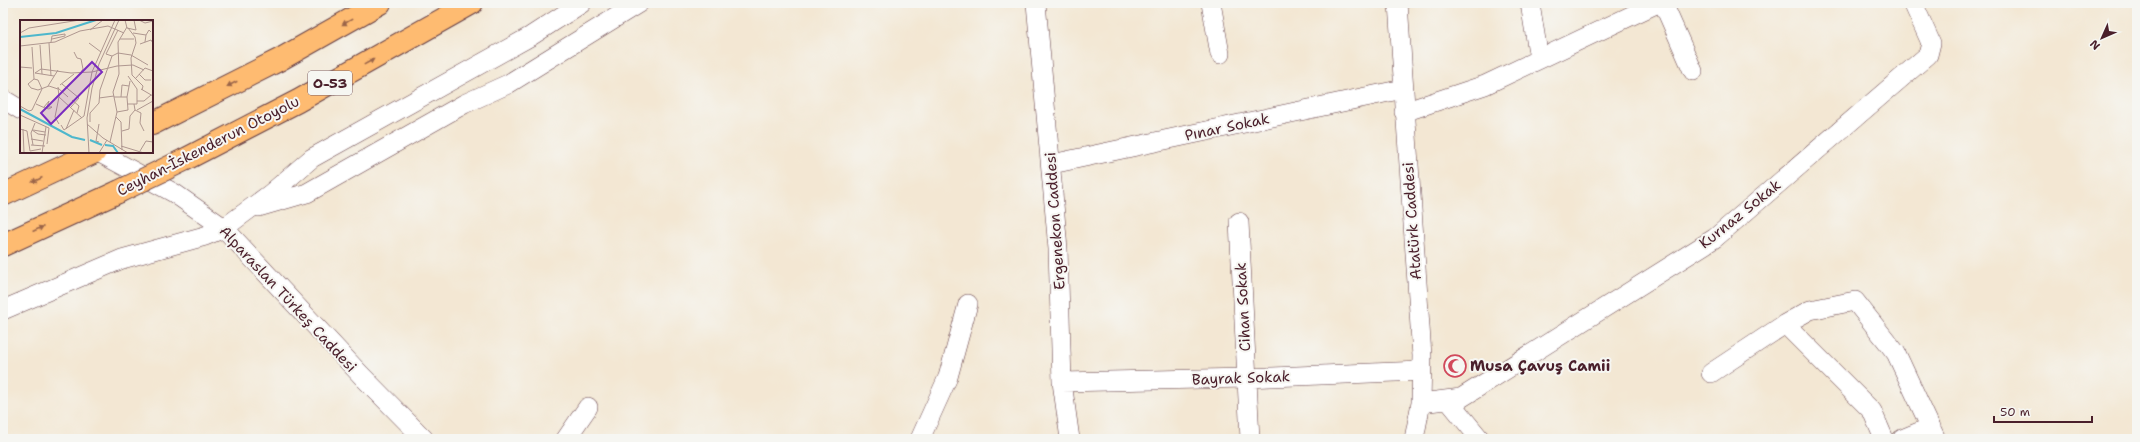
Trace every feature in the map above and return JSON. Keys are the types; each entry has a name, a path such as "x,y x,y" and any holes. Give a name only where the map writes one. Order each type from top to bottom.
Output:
{"highway":[{"path":"153,123 279,60 380,3"},
{"name":"Ceyhan-İskenderun Otoyolu","path":"3,246 118,192 312,93 472,3"},
{"path":"3,195 94,153"}],"street":[{"path":"3,310 122,259 204,236 224,228 312,158 531,36 582,3"},
{"path":"246,211 308,193 464,104 508,84 639,3"},
{"name":"Ergenekon Caddesi","path":"1036,3 1052,164 1058,249 1062,382 1070,439"},
{"path":"1211,3 1220,54"},
{"name":"Atatürk Caddesi","path":"1398,3 1421,371 1421,403 1414,439"},
{"path":"1530,3 1539,59"},
{"path":"1404,112 1485,85 1658,3"},
{"path":"1663,3 1693,71"},
{"name":"Kurnaz Sokak","path":"1421,403 1461,398 1716,238 1915,68 1928,55 1931,43 1913,3"},
{"name":"Pınar Sokak","path":"1052,164 1403,89"},
{"path":"3,99 20,109"},
{"name":"Alparaslan Türkeş Caddesi","path":"98,153 174,193 224,228 361,376 424,439"},
{"name":"Cihan Sokak","path":"1239,222 1250,439"},
{"path":"1711,373 1785,324 1810,310 1855,301 1896,353 1934,433 1902,439"},
{"path":"920,439 948,377 968,304"},
{"path":"1785,324 1872,411 1884,439"},
{"name":"Bayrak Sokak","path":"1062,382 1246,378 1421,371"},
{"path":"1448,400 1480,439"},
{"path":"566,439 588,407"}],"place":[{"name":"Musa Çavuş Camii","path":"1455,366"}]}
